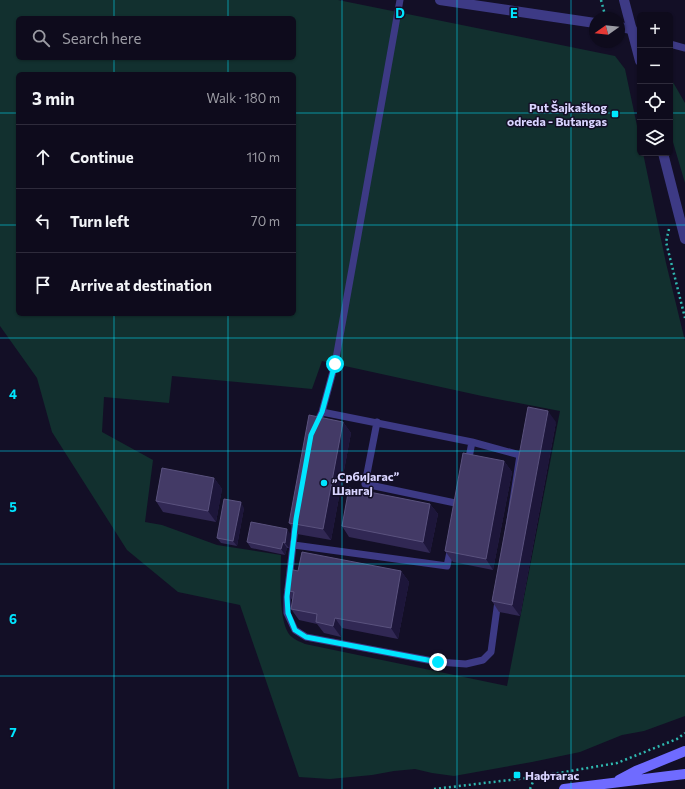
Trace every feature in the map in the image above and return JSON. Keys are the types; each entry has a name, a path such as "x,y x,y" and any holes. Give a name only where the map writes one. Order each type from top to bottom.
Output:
{"main road":[{"path":"612,783 636,771 685,751"},
{"path":"564,789 685,774"}],"street":[{"path":"440,0 589,22"},
{"path":"624,0 635,34 638,48"},
{"path":"625,30 635,34"},
{"path":"664,156 685,239"}],"lane":[{"path":"322,412 472,442 520,455 491,652 483,660 466,664 438,662 306,637 295,630 288,613 287,597 296,519 311,435 322,412 335,364 400,0"},
{"path":"673,45 685,48"},
{"path":"377,422 365,484 460,504"},
{"path":"466,473 472,442"},
{"path":"458,511 461,496"},
{"path":"294,545 447,566 452,542"}],"path":[{"path":"601,0 604,12"},
{"path":"670,228 666,242 685,318"},
{"path":"434,789 534,777 617,763 677,739 685,733"},
{"path":"530,789 534,777"}],"green space":[{"path":"0,0 338,0 615,56 625,69 637,126 637,156 644,156 666,263 685,341 685,716 644,731 622,735 580,752 454,776 415,769 330,779 299,777 240,605 178,592 127,550 52,432 37,378 0,326","holes":["322,361 482,396 560,411 507,686 305,644 295,639 287,631 282,611 281,555 217,545 162,525 145,522 153,460 102,432 104,397 169,403 172,376 312,389"]},
{"path":"673,82 685,103 685,183 673,142"}],"building":[{"path":"528,407 548,411 512,605 492,601"},
{"name":"„Србијагас” Шангај","path":"309,415 343,422 323,529 289,523"},
{"path":"463,453 504,461 486,559 445,551"},
{"path":"162,468 214,478 208,511 156,501"},
{"path":"349,488 430,504 423,542 342,526"},
{"path":"224,499 241,502 233,541 217,538"},
{"path":"251,522 287,529 285,543 283,542 281,549 247,542"},
{"path":"302,552 401,571 391,628 335,618 333,626 316,622 317,614 291,609 294,592 285,590 289,569 298,571"}],"place":[{"name":"Put Šajkaškog odreda - Butangas","path":"615,114"},
{"name":"„Србијагас” Шангај","path":"324,483"},
{"name":"Нафтагас","path":"517,775"}],"route":[{"path":"335,364 322,412 311,435 296,519 287,597 288,613 295,630 306,637 438,662"}]}
